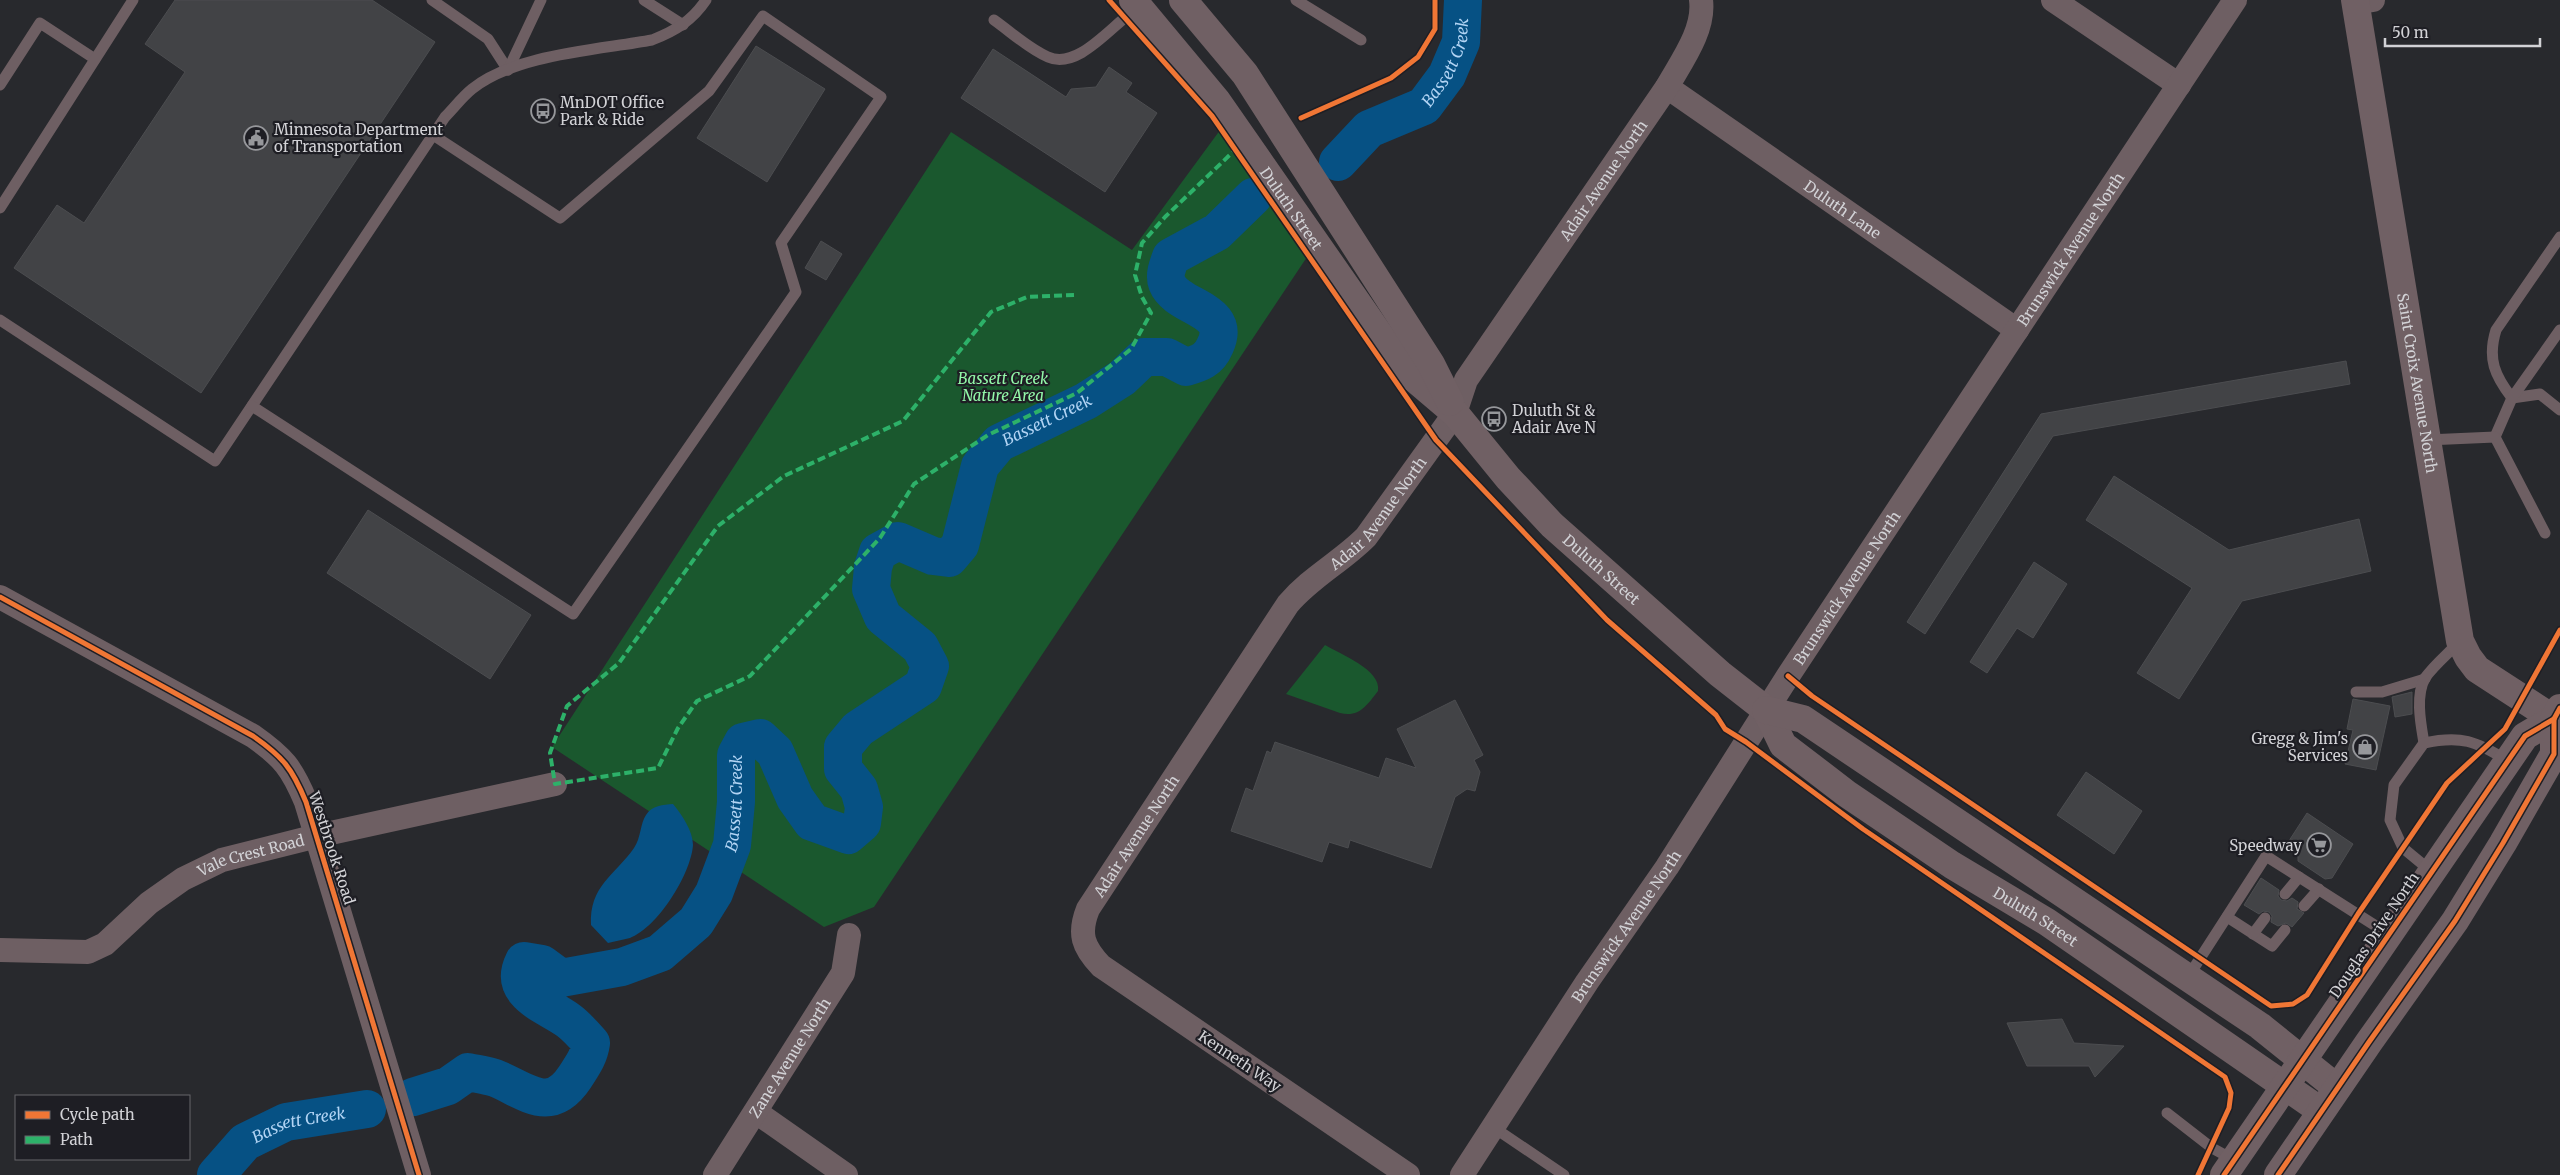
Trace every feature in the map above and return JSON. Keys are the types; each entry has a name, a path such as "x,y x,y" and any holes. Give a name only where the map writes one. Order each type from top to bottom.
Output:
{"street":[{"name":"Duluth Street","path":"1183,0 1245,74 1431,364 1455,413"},
{"name":"Adair Avenue North","path":"1083,938 1082,924 1088,909 1288,604 1308,582 1353,550 1366,537 1455,413 1466,380 1667,87 1690,46 1702,11 1701,0"},
{"path":"2053,0 2179,85"},
{"name":"Brunswick Avenue North","path":"1462,1175 1587,982 1667,866 1766,710 2234,0"},
{"name":"Saint Croix Avenue North","path":"2361,1 2425,440 2460,641 2477,669 2558,717"},
{"name":"Duluth Street","path":"1140,2 1218,101 1384,341 1414,379 1455,413 1508,478 1552,525 1690,648 1766,710 1783,746 1847,794 1952,865 2047,922 2321,1112"},
{"name":"Duluth Lane","path":"1667,87 2017,330"},
{"name":"Westbrook Road","path":"0,597 254,736 278,753 295,775 317,836 419,1175"},
{"name":"Duluth Street","path":"1766,710 1803,718 2260,1026 2337,1088"},
{"path":"2278,1175 2455,921 2524,809 2554,754 2558,717"},
{"name":"Douglas Drive North","path":"2229,1168 2525,736 2558,717"},
{"name":"Vale Crest Road","path":"0,950 88,952 105,944 149,903 183,879 222,860 317,836 555,784"},
{"name":"Zane Avenue North","path":"715,1175 843,973 848,935"},
{"name":"Kenneth Way","path":"1083,938 1090,955 1101,966 1408,1175"},
{"path":"756,1112 846,1175"}],"lane":[{"path":"0,208 133,0"},
{"path":"432,0 488,39 508,70"},
{"path":"508,70 542,0"},
{"path":"644,0 683,25"},
{"path":"0,320 215,461 445,117 473,89 526,62 652,40 683,25 706,0"},
{"path":"1296,0 1361,40"},
{"path":"994,20 1048,57 1061,60 1082,54 1140,2"},
{"path":"252,406 573,614 796,292 781,243 881,97 763,16 709,91 560,218 433,135"},
{"path":"0,85 40,23 95,59"},
{"path":"2512,398 2496,378 2491,345 2496,330 2560,237"},
{"path":"2495,437 2512,398 2560,330"},
{"path":"2512,398 2540,394 2560,410"},
{"path":"2425,440 2495,437"},
{"path":"2495,437 2545,533"},
{"path":"2356,692 2382,692 2425,679 2460,641"},
{"path":"2424,743 2420,718 2425,679"},
{"path":"2432,872 2403,848 2390,820 2394,785 2424,743 2450,738 2486,747 2508,761"},
{"path":"2188,977 2266,856 2390,935"},
{"path":"2285,894 2299,877"},
{"path":"2304,906 2318,890"},
{"path":"2227,917 2272,946 2285,930"},
{"path":"2253,934 2265,918"},
{"path":"2167,1113 2212,1148 2229,1168"},
{"path":"1492,1127 1564,1175"}],"green space":[{"name":"Bassett Creek Nature Area","path":"1226,122 1309,254 874,907 824,927 552,747 951,132 1132,250"},
{"path":"1325,645 1359,664 1374,676 1378,691 1357,712 1352,714 1340,713 1286,694"}],"water":[{"path":"673,804 686,823 693,840 691,857 680,884 662,911 641,932 630,938 608,943 591,925 591,912 594,900 605,882 634,848 648,812 658,806"}],"building":[{"name":"Minnesota Department of Transportation","path":"175,0 372,0 435,42 201,393 14,268 57,205 84,223 185,72 145,44"},
{"path":"756,46 825,89 767,182 697,138"},
{"path":"993,49 1066,97 1071,89 1096,87 1109,67 1132,83 1126,92 1157,113 1105,192 961,98"},
{"path":"821,241 842,254 826,280 805,268"},
{"path":"2346,361 2350,384 2053,436 1925,634 1907,622 2041,414"},
{"path":"2114,476 2229,550 2359,519 2371,571 2242,601 2179,699 2137,673 2192,588 2086,520"},
{"path":"368,510 531,615 490,679 327,573"},
{"path":"2034,562 2067,584 2033,638 2017,628 1987,673 1970,662"},
{"path":"2412,692 2412,714 2395,717 2392,697"},
{"name":"Gregg & Jim's Services","path":"2353,699 2390,706 2376,770 2345,764 2353,730 2347,729"},
{"path":"1455,700 1483,755 1474,760 1480,772 1475,791 1467,789 1455,797 1431,868 1350,840 1348,848 1329,842 1322,862 1231,831 1246,788 1253,791 1267,751 1271,753 1275,742 1379,778 1386,758 1416,768 1397,729"},
{"path":"2086,772 2142,811 2114,854 2057,815"},
{"name":"Speedway","path":"2307,813 2353,844 2332,878 2325,879 2298,861 2298,857 2285,847"},
{"name":"Speedway","path":"2261,878 2279,890 2278,896 2281,900 2287,901 2292,898 2298,902 2297,909 2304,913 2292,927 2286,923 2278,926 2271,922 2272,916 2269,912 2263,911 2259,914 2244,905"},
{"path":"2062,1019 2074,1043 2124,1046 2095,1077 2089,1066 2027,1066 2007,1023"}],"waterway":[{"name":"Bassett Creek","path":"1338,162 1369,129 1424,106 1447,75 1461,42 1463,0"},
{"name":"Bassett Creek","path":"413,1097 448,1086 468,1072 495,1078 538,1097 556,1095 566,1088 585,1061 591,1043 572,1023 532,998 525,991 520,973 524,961 542,964 561,978 622,967 660,953 696,922 714,893 732,845 736,802 736,755 743,742 760,738 775,752 795,798 812,822 848,835 862,823 864,807 859,789 843,769 843,747 858,729 923,686 930,666 920,647 883,617 871,589 873,567 878,552 898,541 933,556 949,558 960,545 980,466 999,443 1086,401 1122,378 1144,357 1167,357 1186,367 1207,358 1213,351 1219,333 1216,324 1202,310 1173,292 1167,283 1166,273 1171,257 1217,232 1253,197"},
{"name":"Bassett Creek","path":"216,1175 245,1142 286,1122 367,1109"}],"marked path":[{"path":"1074,295 1027,297 991,312 903,421 784,476 718,526 619,663 567,706 550,753 555,784 658,768 678,728 697,701 750,676 880,538 914,484 988,435 1077,393 1131,349 1151,313 1142,297 1135,275 1142,243 1165,217 1236,149"}],"cycle path":[{"path":"1109,0 1212,116 1436,440 1607,620 1716,715 1725,729 1746,742 1863,829 2225,1077 2231,1093 2229,1108 2198,1175"},
{"path":"1301,118 1391,78 1418,57 1435,29 1435,0"},
{"path":"0,597 253,736 272,750 286,764 306,802 419,1175"},
{"path":"1788,676 1812,696 2271,1006 2293,1004 2307,995 2358,914 2447,783 2505,729 2560,630"},
{"path":"2278,1175 2455,921 2503,843 2554,754 2554,719 2560,708"},
{"path":"2224,1175 2525,736 2554,719"}],"place":[{"name":"MnDOT Office Park & Ride","path":"543,111"},
{"name":"Minnesota Department of Transportation","path":"256,138"},
{"name":"Duluth St & Adair Ave N","path":"1494,419"},
{"name":"Gregg & Jim's Services","path":"2365,747"},
{"name":"Speedway","path":"2319,845"}]}
